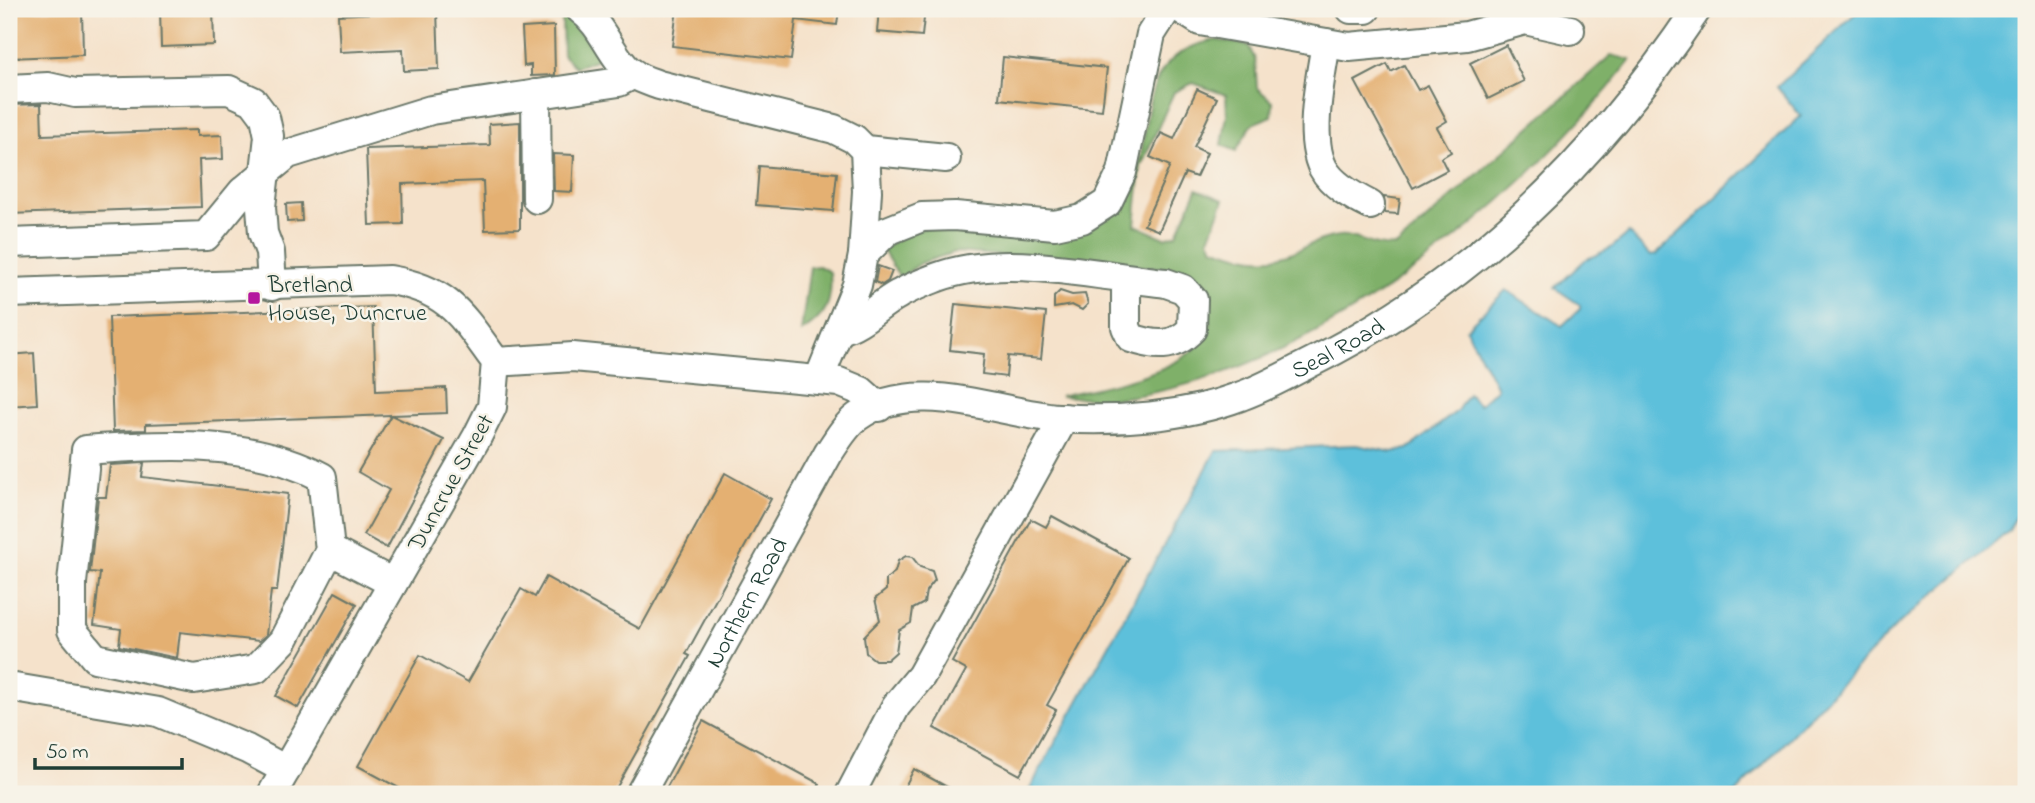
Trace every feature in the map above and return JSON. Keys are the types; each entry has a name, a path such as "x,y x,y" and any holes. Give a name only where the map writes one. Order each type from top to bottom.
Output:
{"street":[{"path":"580,9 594,19 622,62 634,74 659,85 834,129 854,139 865,150 946,158"},
{"path":"863,255 887,231 922,217 944,216 1055,225 1082,219 1107,203 1122,172 1151,34 1167,9"},
{"path":"1181,9 1200,22 1349,47 1446,39 1525,20 1570,30"},
{"path":"1351,9 1366,9"},
{"name":"Seal Road","path":"868,412 911,398 943,399 1064,418 1166,413 1202,408 1242,396 1352,342 1424,299 1478,257 1545,196 1603,135 1664,58 1697,9"},
{"path":"1325,43 1315,124 1323,169 1350,195 1370,205"},
{"path":"9,243 206,236 243,191 288,155 431,110 619,82 634,74"},
{"path":"9,89 48,87 75,93 229,90 253,101 265,117 269,136 261,207 263,233 270,252 272,286"},
{"path":"536,94 537,199"},
{"path":"819,379 822,363 840,330 857,285 863,255 867,191 865,150"},
{"path":"867,191 887,231"},
{"path":"840,330 851,327 898,294 941,276 980,267 1018,267 1126,279"},
{"path":"9,293 390,280 420,285 444,298 459,313 496,362 573,357 819,379 839,382 861,391 868,412"},
{"name":"Duncrue Street","path":"279,782 492,407 496,362"},
{"name":"Northern Road","path":"640,794 828,454 868,412"},
{"path":"850,794 896,706 920,676 1064,418"},
{"path":"163,444 272,456 297,464 321,477 330,550 283,641 257,669 194,679 95,658 72,629 72,583 86,450 163,444"},
{"path":"330,550 393,583"},
{"path":"9,687 159,712 247,749 279,782"}],"green space":[{"path":"557,9 592,34 598,59 575,67 563,55 562,20"},
{"path":"1216,40 1248,45 1255,59 1257,88 1273,102 1272,116 1252,124 1236,151 1222,145 1227,115 1226,95 1193,83 1174,92 1141,166 1135,225 1165,238 1177,234 1197,189 1224,200 1209,239 1213,247 1257,258 1280,257 1339,236 1397,246 1611,55 1631,60 1584,117 1530,173 1469,227 1404,277 1335,320 1264,357 1192,383 1119,398 1060,396 1127,380 1176,362 1194,349 1207,333 1209,306 1197,283 1163,268 955,252 921,263 900,278 882,249 908,233 934,225 1117,212 1130,191 1139,165 1151,97 1158,78 1170,61 1189,48"},
{"path":"819,266 830,272 829,300 817,320 801,332 810,267"}],"water":[{"path":"1860,9 2026,9 2026,494 2009,531 1897,625 1735,794 1027,794 1216,451 1356,445 1392,452 1408,449 1457,411 1468,394 1479,405 1497,388 1466,329 1506,290 1562,326 1580,309 1580,305 1555,288 1585,260 1611,248 1629,233 1650,256 1656,255 1801,116 1777,87"}],"building":[{"path":"82,9 83,55 9,58 9,11"},
{"path":"160,9 213,9 214,45 161,47"},
{"path":"677,9 759,9 789,12 789,9 839,9 837,25 796,20 791,60 672,46"},
{"path":"879,9 925,9 922,36 877,32"},
{"path":"437,10 439,69 404,71 403,49 340,52 338,15"},
{"path":"554,26 555,75 531,76 531,65 524,66 522,28"},
{"path":"1506,45 1524,81 1488,99 1470,63"},
{"path":"1003,57 1107,68 1102,110 999,99"},
{"path":"1387,64 1391,72 1404,65 1418,90 1428,85 1447,121 1437,127 1451,152 1441,158 1447,170 1413,188 1355,81"},
{"path":"1197,89 1217,98 1194,147 1207,153 1196,177 1185,173 1159,231 1144,225 1170,166 1150,157 1161,133 1174,139"},
{"path":"41,104 42,135 197,130 197,136 222,135 223,159 199,160 201,207 9,214 9,105"},
{"path":"520,122 520,229 485,230 483,181 402,184 403,224 369,225 366,149 490,145 489,124"},
{"path":"553,154 574,155 572,192 554,191"},
{"path":"759,166 837,173 833,211 756,205"},
{"path":"1384,197 1400,199 1398,214 1385,213"},
{"path":"301,203 302,221 287,222 286,204"},
{"path":"878,266 892,271 888,281 882,285 875,282"},
{"path":"1060,291 1072,295 1085,294 1088,304 1082,310 1072,305 1054,308 1054,297"},
{"path":"955,304 1046,313 1041,359 1008,356 1006,377 982,374 984,354 950,350"},
{"path":"373,307 376,391 446,388 447,413 146,424 146,430 113,431 109,317"},
{"path":"34,353 37,404 9,406 9,355"},
{"path":"391,415 444,440 387,548 364,535 389,490 358,472"},
{"path":"144,463 142,477 288,494 277,591 271,591 266,635 259,641 180,632 177,658 119,646 121,629 94,625 100,573 90,572 98,497 106,497 110,465"},
{"path":"725,473 771,499 686,654 690,656 613,794 410,794 358,766 420,655 468,682 521,589 535,597 546,577 640,629"},
{"path":"1052,516 1129,558 1047,705 1056,710 1020,775 934,728 966,670 952,662 1031,519 1046,527"},
{"path":"906,556 912,557 920,567 932,571 935,580 926,591 924,603 913,609 911,623 899,630 896,652 887,660 875,660 866,653 864,636 880,620 875,599 886,590 886,579 895,572 898,561"},
{"path":"335,592 357,604 298,708 276,696"},
{"path":"703,721 820,784 814,794 663,794"},
{"path":"914,769 960,794 901,794"}],"place":[{"name":"Bretland House, Duncrue","path":"254,298"}]}
